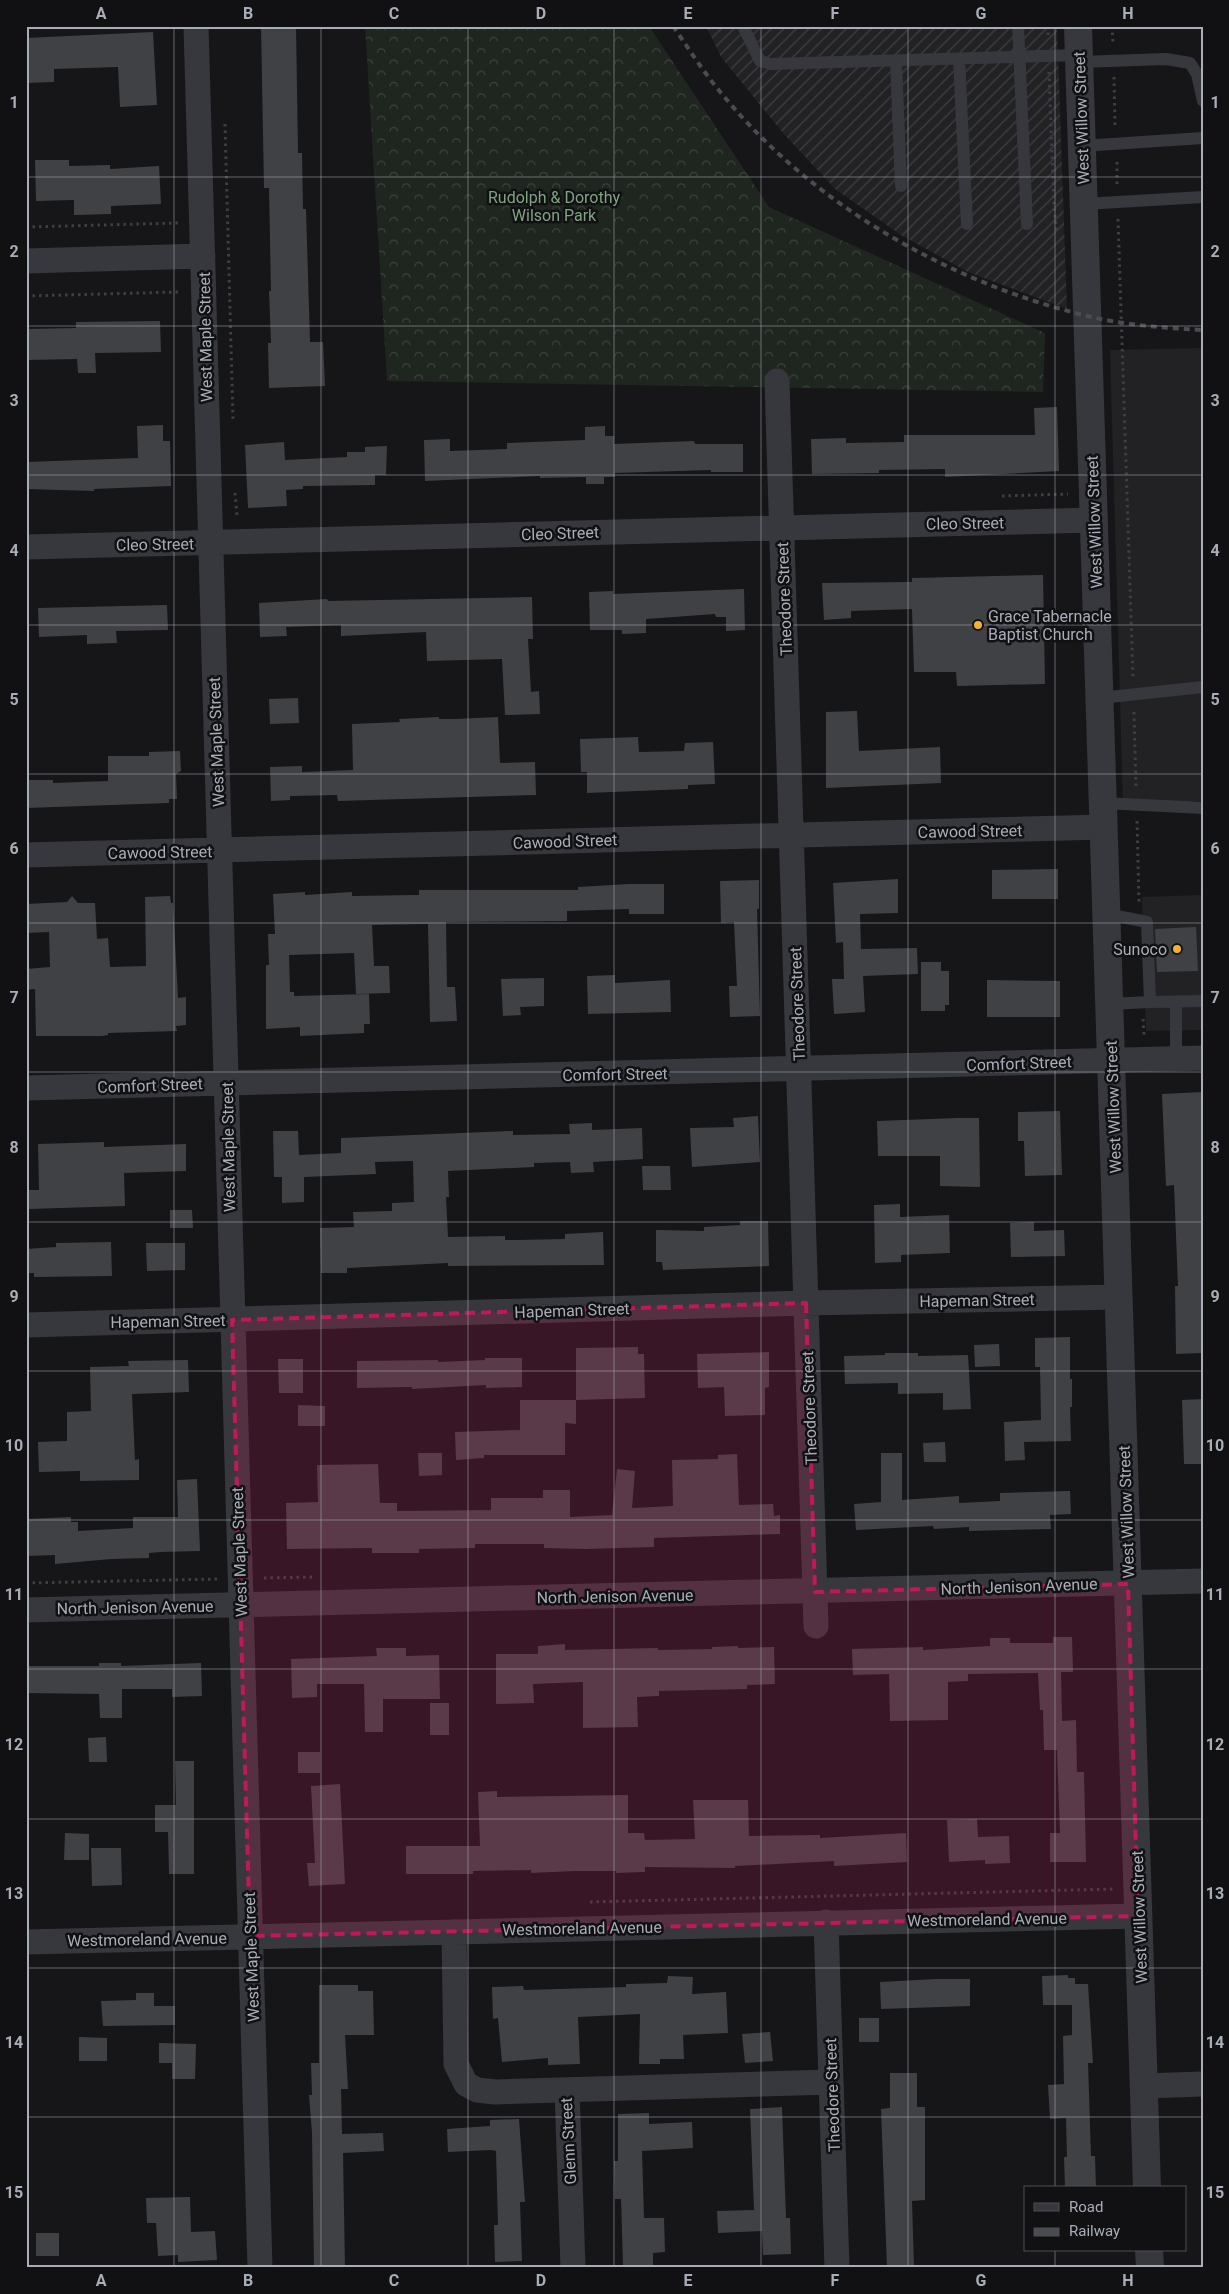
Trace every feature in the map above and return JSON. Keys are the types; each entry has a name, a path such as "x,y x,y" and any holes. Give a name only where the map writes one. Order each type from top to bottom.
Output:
{"street":[{"name":"West Maple Street","path":"196,26 260,2268"},
{"name":"West Willow Street","path":"1078,26 1084,204 1083,520 1100,698 1147,2186"},
{"path":"26,260 203,256"},
{"name":"Theodore Street","path":"777,381 816,1626"},
{"name":"Cleo Street","path":"26,547 1083,520"},
{"name":"Cawood Street","path":"26,854 791,835 1104,815"},
{"name":"Comfort Street","path":"26,1088 799,1070 1203,1058"},
{"name":"Hapeman Street","path":"26,1325 806,1303 1119,1297"},
{"name":"North Jenison Avenue","path":"26,1610 1203,1582"},
{"name":"Westmoreland Avenue","path":"26,1942 1138,1916"},
{"name":"Theodore Street","path":"826,1922 837,2268"},
{"name":"Glenn Street","path":"454,1932 456,2064 466,2084 477,2090 495,2092 567,2090 573,2268"},
{"path":"567,2090 832,2082"},
{"path":"1144,2086 1203,2084"},
{"path":"1149,2252 1150,2268"}],"lane":[{"path":"743,26 760,61 771,64 1049,56 1166,59 1190,63 1197,74 1203,101"},
{"path":"1018,26 1027,224"},
{"path":"959,59 966,224"},
{"path":"896,61 901,186"},
{"path":"1082,146 1203,138"},
{"path":"1084,204 1203,197"},
{"path":"1100,698 1203,687"},
{"path":"1104,815 1203,808"},
{"path":"1107,914 1146,922 1150,1002"},
{"path":"1109,1004 1203,1001"},
{"path":"1176,1002 1176,1059"}],"path":[{"path":"1048,26 1054,208"},
{"path":"994,496 1072,494 1083,520"},
{"path":"232,516 247,516"}],"highlighted area":[{"path":"806,1303 815,1592 1128,1584 1138,1916 250,1936 232,1320"}],"shaded area":[{"path":"706,26 1057,26 1067,309 968,272 901,235 835,189 783,133 721,57"},
{"path":"1203,348 1203,801 1123,805 1110,350"},
{"path":"1203,895 1203,1030 1146,1031 1142,897"}],"green space":[{"name":"Rudolph & Dorothy Wilson Park","path":"365,26 649,26 769,207 1045,333 1043,392 387,381"}],"building":[{"path":"261,26 296,26 298,153 302,153 303,209 306,209 310,342 323,342 325,386 269,388 268,343 271,343 269,291 271,291 269,188 264,188"},
{"path":"153,32 157,105 120,107 118,67 54,69 54,82 26,83 26,38"},
{"path":"35,160 69,160 69,166 110,165 110,169 159,166 161,204 111,206 111,214 74,215 74,200 36,201"},
{"path":"160,321 161,352 95,353 96,373 78,373 77,359 28,360 27,329 76,328 76,322"},
{"path":"1057,407 1059,471 945,477 945,469 879,470 879,473 812,474 811,439 846,438 846,443 904,442 904,435 1035,435 1034,408"},
{"path":"163,425 163,441 170,441 171,486 94,489 94,491 26,489 26,462 138,458 137,426"},
{"path":"605,426 605,436 614,436 614,444 694,441 695,444 743,444 743,472 711,472 711,470 615,473 615,477 604,477 604,484 586,484 586,477 540,478 540,476 425,481 424,440 450,439 450,451 507,449 507,443 585,440 585,427"},
{"path":"284,442 285,460 347,457 347,452 365,452 365,447 387,446 386,475 375,475 375,485 303,486 303,489 286,490 287,506 248,508 245,445"},
{"name":"Grace Tabernacle Baptist Church","path":"1043,575 1045,684 957,686 956,672 914,672 912,609 851,611 851,618 824,620 822,583 912,582 912,578"},
{"path":"744,589 745,630 726,631 726,617 716,617 715,614 646,619 646,633 622,634 622,630 590,630 589,592 613,591 613,594"},
{"path":"532,597 533,639 528,639 531,692 539,691 540,714 505,715 502,659 427,661 426,632 341,636 341,625 286,627 287,636 260,637 259,603 327,599 328,601"},
{"path":"167,605 168,630 116,631 117,643 87,644 87,635 39,637 38,608"},
{"path":"298,698 299,723 270,724 269,699"},
{"path":"857,711 859,751 940,747 941,783 826,788 826,712"},
{"path":"439,717 439,719 455,719 498,717 500,763 535,762 536,795 338,801 337,795 290,796 290,800 271,801 270,767 302,766 302,772 353,770 352,724 400,722 399,719"},
{"path":"638,737 639,752 684,751 685,743 713,742 715,784 688,785 688,789 587,793 587,772 581,772 580,739"},
{"path":"180,751 181,771 176,774 177,799 169,799 169,803 26,808 26,780 53,780 53,783 108,781 108,756 149,756 149,752"},
{"path":"1058,869 1058,899 992,899 992,870"},
{"path":"898,879 898,913 860,914 861,949 917,948 918,974 863,976 865,1012 834,1014 832,979 844,979 843,942 836,943 833,883"},
{"path":"759,880 759,909 757,909 760,1016 730,1017 729,986 737,986 734,922 721,923 720,881"},
{"path":"664,884 664,914 629,914 629,909 567,911 567,921 446,922 447,987 455,987 457,1021 430,1022 428,924 372,925 374,966 389,966 390,993 356,994 354,953 289,955 290,992 294,992 294,996 369,994 370,1024 364,1024 364,1033 300,1036 300,1027 266,1029 266,965 269,965 268,934 275,934 273,894 305,892 305,895 352,892 352,896 419,895 419,890 578,890 578,887"},
{"path":"72,896 78,903 95,903 97,939 108,938 110,967 146,966 145,897 170,896 171,903 173,903 178,998 186,997 186,1025 176,1026 177,1031 108,1033 108,1035 102,1036 36,1036 35,989 26,990 26,969 50,967 49,932 26,933 26,904 67,902"},
{"path":"1196,927 1198,971 1157,972 1155,929"},
{"path":"921,962 941,962 941,971 949,971 949,1005 945,1005 945,1011 921,1011"},
{"path":"615,975 615,983 670,980 671,1012 588,1014 587,976"},
{"path":"544,978 544,1006 520,1007 521,1015 503,1016 501,979"},
{"path":"987,980 1060,981 1060,1017 987,1017"},
{"path":"1203,1092 1203,1353 1176,1354 1175,1286 1178,1286 1174,1185 1166,1186 1162,1094"},
{"path":"1060,1111 1062,1175 1025,1176 1024,1141 1018,1141 1018,1112"},
{"path":"758,1116 760,1162 692,1167 690,1128 734,1127 733,1118"},
{"path":"979,1118 980,1187 940,1186 940,1156 878,1156 877,1121"},
{"path":"592,1123 592,1130 642,1128 643,1159 593,1162 594,1172 571,1173 570,1162 534,1163 534,1167 448,1171 449,1197 446,1197 448,1237 505,1236 505,1240 565,1239 565,1234 603,1232 604,1265 448,1266 448,1263 347,1268 347,1273 321,1273 320,1228 354,1227 353,1212 392,1211 392,1203 414,1202 413,1161 375,1162 376,1174 304,1177 304,1202 282,1203 282,1177 274,1177 273,1131 298,1131 299,1155 341,1153 341,1138 513,1131 513,1135 570,1134 569,1124"},
{"path":"104,1142 104,1147 186,1144 186,1171 124,1173 125,1206 29,1209 29,1190 39,1190 38,1144"},
{"path":"642,1166 670,1166 671,1190 643,1190"},
{"path":"900,1204 900,1217 949,1215 950,1253 901,1255 901,1262 875,1263 874,1205"},
{"path":"170,1210 192,1210 193,1228 170,1228"},
{"path":"740,1221 768,1221 769,1266 663,1270 662,1262 656,1262 656,1230 704,1231 704,1227 740,1225"},
{"path":"1034,1222 1034,1231 1064,1230 1065,1256 1011,1257 1010,1223"},
{"path":"111,1242 112,1276 34,1277 34,1273 26,1273 26,1249 56,1247 56,1243"},
{"path":"146,1243 185,1243 185,1270 147,1271"},
{"path":"1070,1337 1070,1379 1072,1379 1072,1407 1070,1407 1071,1441 1024,1442 1025,1460 1005,1461 1004,1422 1041,1420 1040,1367 1035,1367 1035,1338"},
{"path":"999,1344 1000,1366 975,1367 974,1345"},
{"path":"638,1347 638,1354 644,1354 645,1398 576,1400 576,1348"},
{"path":"769,1352 769,1387 765,1388 765,1415 725,1416 724,1387 698,1388 697,1354"},
{"path":"885,1353 918,1353 918,1356 968,1355 971,1409 943,1410 943,1393 898,1394 898,1383 845,1384 844,1356 885,1355"},
{"path":"485,1358 522,1358 522,1387 486,1388 486,1385 412,1389 412,1387 357,1388 357,1361 438,1360 438,1362 485,1360"},
{"path":"278,1359 303,1359 303,1393 279,1393"},
{"path":"188,1360 189,1392 132,1394 135,1460 139,1459 139,1480 80,1481 80,1471 39,1472 38,1442 67,1441 67,1412 91,1411 90,1367 129,1366 128,1361"},
{"path":"1203,1399 1203,1464 1184,1464 1182,1400"},
{"path":"520,1400 576,1400 576,1424 565,1423 565,1455 484,1455 484,1458 456,1460 455,1432 520,1430"},
{"path":"298,1405 325,1406 325,1426 298,1426"},
{"path":"945,1442 946,1462 924,1462 923,1443"},
{"path":"418,1453 442,1453 442,1475 419,1476"},
{"path":"881,1453 902,1453 902,1500 959,1496 959,1503 1000,1501 1000,1493 1070,1491 1071,1514 1050,1515 1051,1529 969,1531 969,1527 934,1529 933,1526 856,1530 854,1504 881,1502"},
{"path":"737,1454 739,1505 773,1504 774,1516 780,1515 780,1534 654,1538 654,1547 585,1549 544,1548 544,1544 475,1544 475,1548 419,1549 419,1553 372,1553 372,1548 287,1549 286,1503 318,1502 317,1465 378,1464 380,1503 397,1503 397,1511 491,1510 491,1498 543,1498 543,1490 570,1490 570,1517 612,1515 617,1469 635,1471 632,1508 673,1506 672,1460 718,1459 718,1455"},
{"path":"197,1479 200,1551 149,1553 149,1558 55,1564 55,1555 26,1556 26,1519 71,1517 71,1522 78,1522 78,1531 133,1528 133,1517 178,1517 177,1480"},
{"path":"1053,1637 1072,1637 1073,1672 1061,1672 1062,1721 1076,1720 1077,1772 1084,1772 1086,1862 1050,1862 1050,1833 1060,1833 1057,1750 1044,1750 1043,1710 1040,1710 1038,1673 968,1674 968,1681 948,1682 948,1720 890,1721 889,1674 853,1675 852,1649 923,1647 923,1650 990,1646 990,1638 1010,1638 1010,1643 1053,1643"},
{"path":"565,1644 565,1650 712,1649 712,1647 738,1646 738,1648 774,1647 775,1684 747,1685 747,1689 659,1691 659,1696 637,1697 638,1727 583,1728 583,1682 533,1684 534,1703 496,1704 496,1654 538,1654 538,1646"},
{"path":"376,1648 406,1648 406,1656 439,1655 440,1699 383,1699 383,1732 365,1732 364,1684 317,1684 317,1697 292,1698 291,1659 377,1656"},
{"path":"99,1663 121,1663 121,1666 201,1663 202,1696 172,1697 172,1689 122,1689 122,1718 100,1718 99,1694 26,1693 26,1666 99,1666"},
{"path":"430,1703 449,1703 449,1735 430,1735"},
{"path":"106,1737 107,1762 89,1762 88,1738"},
{"path":"298,1752 320,1752 320,1773 298,1773"},
{"path":"175,1761 194,1761 194,1874 169,1874 168,1832 155,1832 155,1805 176,1805"},
{"path":"340,1784 345,1884 309,1886 307,1863 315,1863 311,1786"},
{"path":"497,1791 497,1797 628,1795 628,1833 644,1833 645,1840 695,1839 693,1800 748,1800 749,1836 820,1835 820,1838 906,1833 907,1862 834,1866 834,1861 735,1866 735,1868 645,1867 645,1872 616,1873 616,1871 574,1871 531,1873 531,1870 473,1871 473,1874 406,1874 406,1846 480,1846 478,1792"},
{"path":"977,1819 978,1837 1009,1836 1010,1863 985,1864 985,1860 949,1862 947,1820"},
{"path":"65,1833 89,1834 89,1860 64,1860"},
{"path":"91,1848 121,1848 122,1885 92,1886"},
{"path":"1068,1975 1068,1978 1075,1978 1075,1984 1088,1984 1093,2063 1088,2063 1091,2156 1095,2156 1096,2186 1065,2186 1064,2157 1067,2157 1066,2118 1050,2119 1048,2085 1064,2084 1063,2036 1072,2035 1072,2005 1043,2005 1042,1976"},
{"path":"668,1976 693,1977 692,1994 726,1992 728,2033 683,2035 684,2059 660,2059 660,2064 639,2064 640,2014 578,2017 580,2064 548,2065 548,2058 502,2062 498,2018 493,2019 492,1987 523,1986 524,1990 626,1987 626,1984 667,1983"},
{"path":"970,1979 970,2006 881,2009 880,1982"},
{"path":"319,1985 358,1985 358,1991 373,1991 374,2035 345,2035 348,2089 341,2089 342,2134 383,2133 384,2151 343,2153 345,2268 314,2268 312,2133 309,2095 312,2095 311,2063 319,2063"},
{"path":"136,1993 154,1993 154,2006 175,2006 175,2025 103,2026 101,2001 136,2000"},
{"path":"859,2018 879,2018 879,2042 859,2042"},
{"path":"770,2032 773,2061 745,2063 742,2034"},
{"path":"79,2037 107,2038 107,2061 79,2061"},
{"path":"159,2043 196,2044 195,2079 172,2079 172,2063 159,2063"},
{"path":"890,2073 917,2073 917,2107 925,2107 925,2200 912,2201 914,2268 887,2268 881,2109 890,2108"},
{"path":"782,2107 786,2218 790,2218 791,2254 763,2255 762,2231 718,2233 717,2211 754,2210 750,2109"},
{"path":"649,2113 649,2124 692,2122 693,2148 642,2151 644,2218 664,2218 665,2252 653,2253 653,2265 623,2266 621,2199 615,2199 614,2161 618,2161 618,2114"},
{"path":"519,2119 525,2202 520,2202 522,2261 495,2262 494,2225 498,2225 496,2151 448,2152 447,2129 490,2126 490,2120"},
{"path":"190,2197 191,2232 215,2231 217,2260 178,2262 178,2255 158,2256 156,2223 147,2223 146,2198"},
{"path":"36,2233 59,2233 59,2256 36,2256"}],"railway":[{"path":"673,26 715,86 758,134 798,171 841,204 886,234 934,260 984,283 1035,301 1115,322 1203,330"}],"place":[{"name":"Grace Tabernacle Baptist Church","path":"978,625"},
{"name":"Sunoco","path":"1177,949"}]}
